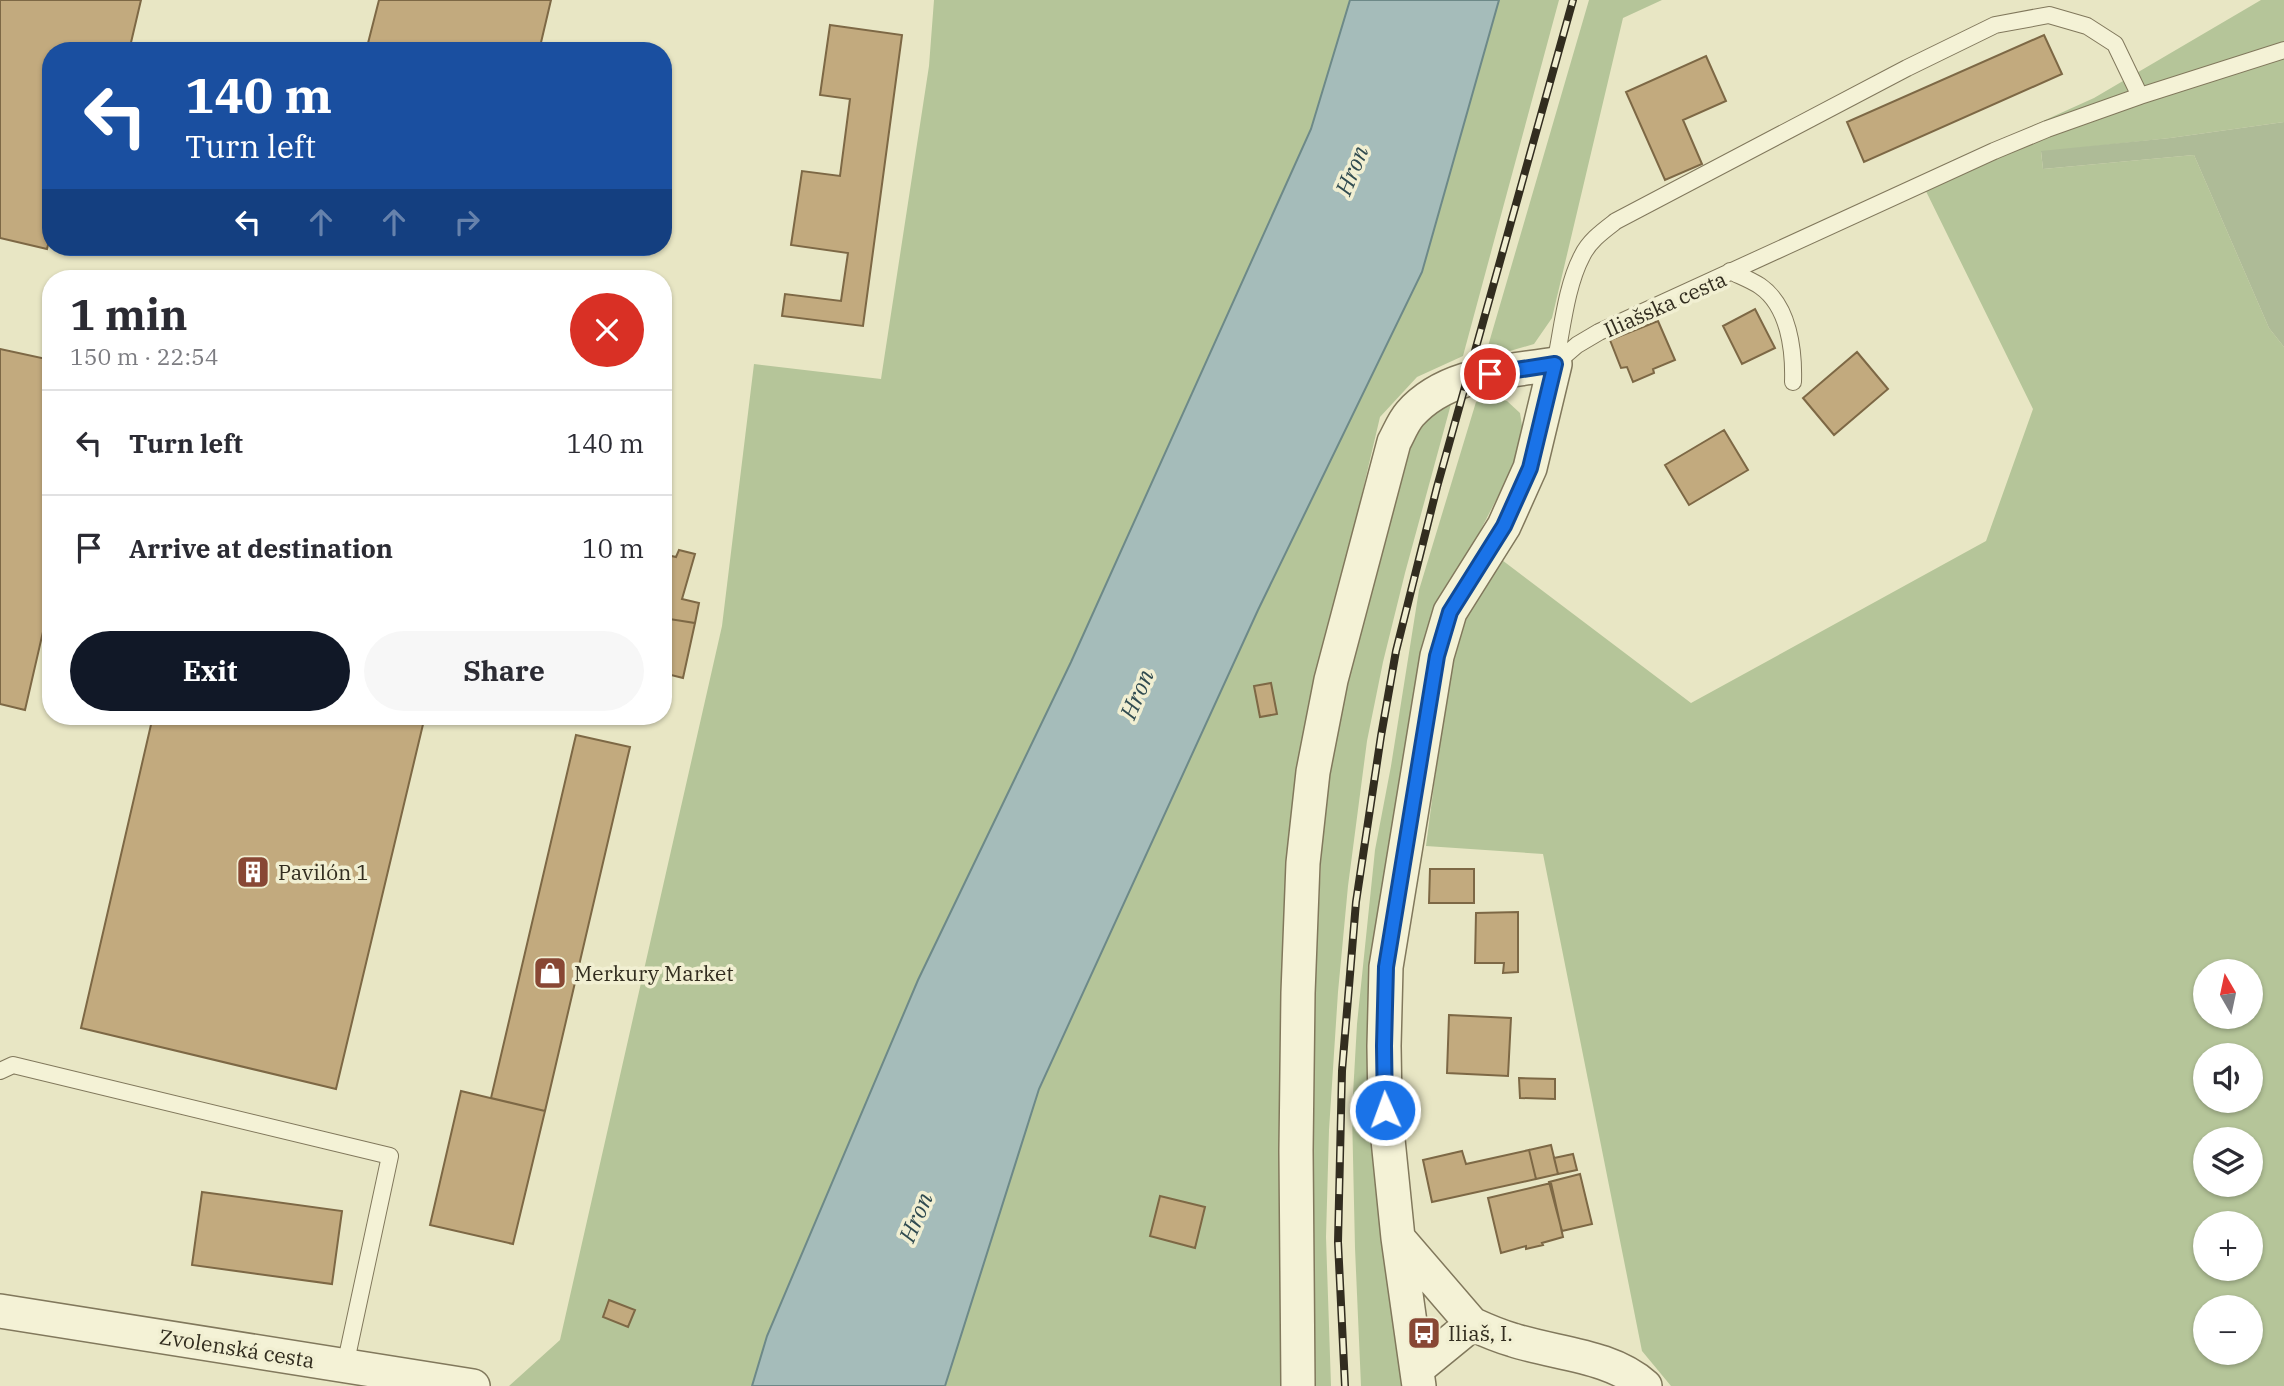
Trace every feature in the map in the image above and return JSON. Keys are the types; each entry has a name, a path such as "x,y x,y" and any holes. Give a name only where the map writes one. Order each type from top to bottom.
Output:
{"street":[{"path":"1298,1386 1296,1151 1303,863 1313,772 1331,680 1394,442 1408,415 1432,393 1468,378 1555,364 1530,468 1504,526 1450,612 1437,656 1386,967 1385,1110 1398,1238 1418,1378"},
{"path":"1398,1238 1472,1324 1511,1340 1604,1363 1639,1380 1645,1386"},
{"name":"Zvolenská cesta","path":"0,1311 473,1386"},
{"path":"1418,1378 1472,1324"}],"lane":[{"path":"1555,364 1575,274 1582,255 1597,237 1616,221 1906,68 1995,25 2049,15 2087,26 2115,44 2140,96"},
{"path":"1730,271 1957,166 2048,129 2284,50"},
{"name":"Iliašska cesta","path":"1555,364 1577,345 1599,332 1730,271 1761,286 1775,300 1787,325 1794,360 1793,382"},
{"path":"0,1071 13,1065 390,1156 345,1366"}],"green space":[{"path":"934,0 1350,0 1311,129 1071,662 918,980 767,1336 752,1386 509,1386 560,1340 722,626 754,364 881,379 929,66"},
{"path":"1499,0 1559,0 1463,356 1417,377 1380,417 1295,779 1281,1185 1283,1386 945,1386 1031,1088 1422,272"},
{"path":"1589,0 1662,0 1623,18 1552,318 1534,344 1503,353 1486,353"},
{"path":"2261,0 2284,0 2284,122 2041,152 2043,169 2194,155 2269,328 2284,347 2284,1386 1671,1386 1642,1351 1543,854 1426,846 1449,670 1465,614 1498,557 1691,703 1986,541 2033,409 1919,177 2094,98"},
{"path":"2284,122 2284,347 2269,328 2194,155 2043,169 2041,151 2170,138"},
{"path":"1489,398 1507,401 1520,413 1523,432 1514,465 1476,539 1443,590 1426,633 1393,846 1406,1386 1361,1386 1352,1112 1357,1024 1375,850 1419,590 1476,402"},
{"path":"1451,404 1405,573 1367,741 1348,886 1329,1130 1326,1237 1331,1386 1314,1386 1315,1284 1309,1175 1324,801 1338,720 1413,433 1440,407"}],"water":[{"name":"Hron","path":"1350,0 1499,0 1422,272 1258,610 1039,1089 945,1386 752,1386 767,1336 918,980 1071,662 1311,129"}],"building":[{"path":"0,0 141,0 131,42 42,42 42,248 0,238"},
{"path":"379,0 551,0 541,42 368,42"},
{"path":"830,25 902,35 863,326 782,316 785,294 841,301 848,253 791,245 802,171 840,176 850,99 820,95"},
{"path":"2044,35 2062,74 1864,162 1847,122"},
{"path":"1706,56 1726,101 1683,120 1702,164 1665,180 1626,92"},
{"path":"1755,309 1775,348 1742,364 1723,326"},
{"path":"1658,321 1675,360 1653,369 1654,373 1633,382 1627,367 1621,368 1610,340"},
{"path":"0,349 42,358 42,636 25,710 0,704"},
{"path":"1857,352 1888,389 1834,435 1803,398"},
{"path":"1724,430 1748,470 1689,505 1665,465"},
{"path":"679,550 695,554 682,599 699,603 695,623 672,619 672,556 676,557"},
{"path":"672,619 695,623 683,678 672,675"},
{"path":"1271,683 1277,714 1260,717 1254,686"},
{"name":"Pavilón 1","path":"151,725 423,725 336,1089 81,1028"},
{"path":"576,735 630,747 545,1111 491,1098"},
{"path":"1430,869 1474,869 1474,903 1429,903"},
{"path":"1518,912 1518,972 1503,973 1504,963 1475,963 1476,913"},
{"path":"1449,1015 1511,1018 1508,1076 1447,1073"},
{"path":"1519,1078 1555,1079 1555,1099 1520,1098"},
{"path":"461,1091 545,1111 513,1244 430,1225"},
{"path":"1551,1145 1558,1174 1536,1179 1529,1150"},
{"path":"1529,1150 1536,1179 1432,1202 1423,1160 1462,1151 1466,1164"},
{"path":"1573,1154 1577,1170 1558,1174 1554,1158"},
{"path":"1580,1174 1592,1224 1562,1231 1549,1182"},
{"path":"1551,1183 1563,1237 1542,1243 1543,1245 1526,1249 1526,1246 1501,1253 1488,1198"},
{"path":"202,1192 342,1211 332,1284 192,1265"},
{"path":"1160,1196 1205,1207 1195,1248 1150,1236"},
{"path":"609,1300 635,1310 628,1327 603,1317"}],"railway":[{"path":"1345,1386 1338,1242 1342,1071 1356,902 1381,736 1396,651 1437,487 1573,0"}],"place":[{"name":"Pavilón 1","path":"253,872"},
{"name":"Merkury Market","path":"550,973"},
{"name":"Iliaš, I.","path":"1424,1333"}],"route":[{"path":"1385,1110 1386,967 1437,656 1450,612 1504,526 1530,468 1555,364 1490,374"}]}
